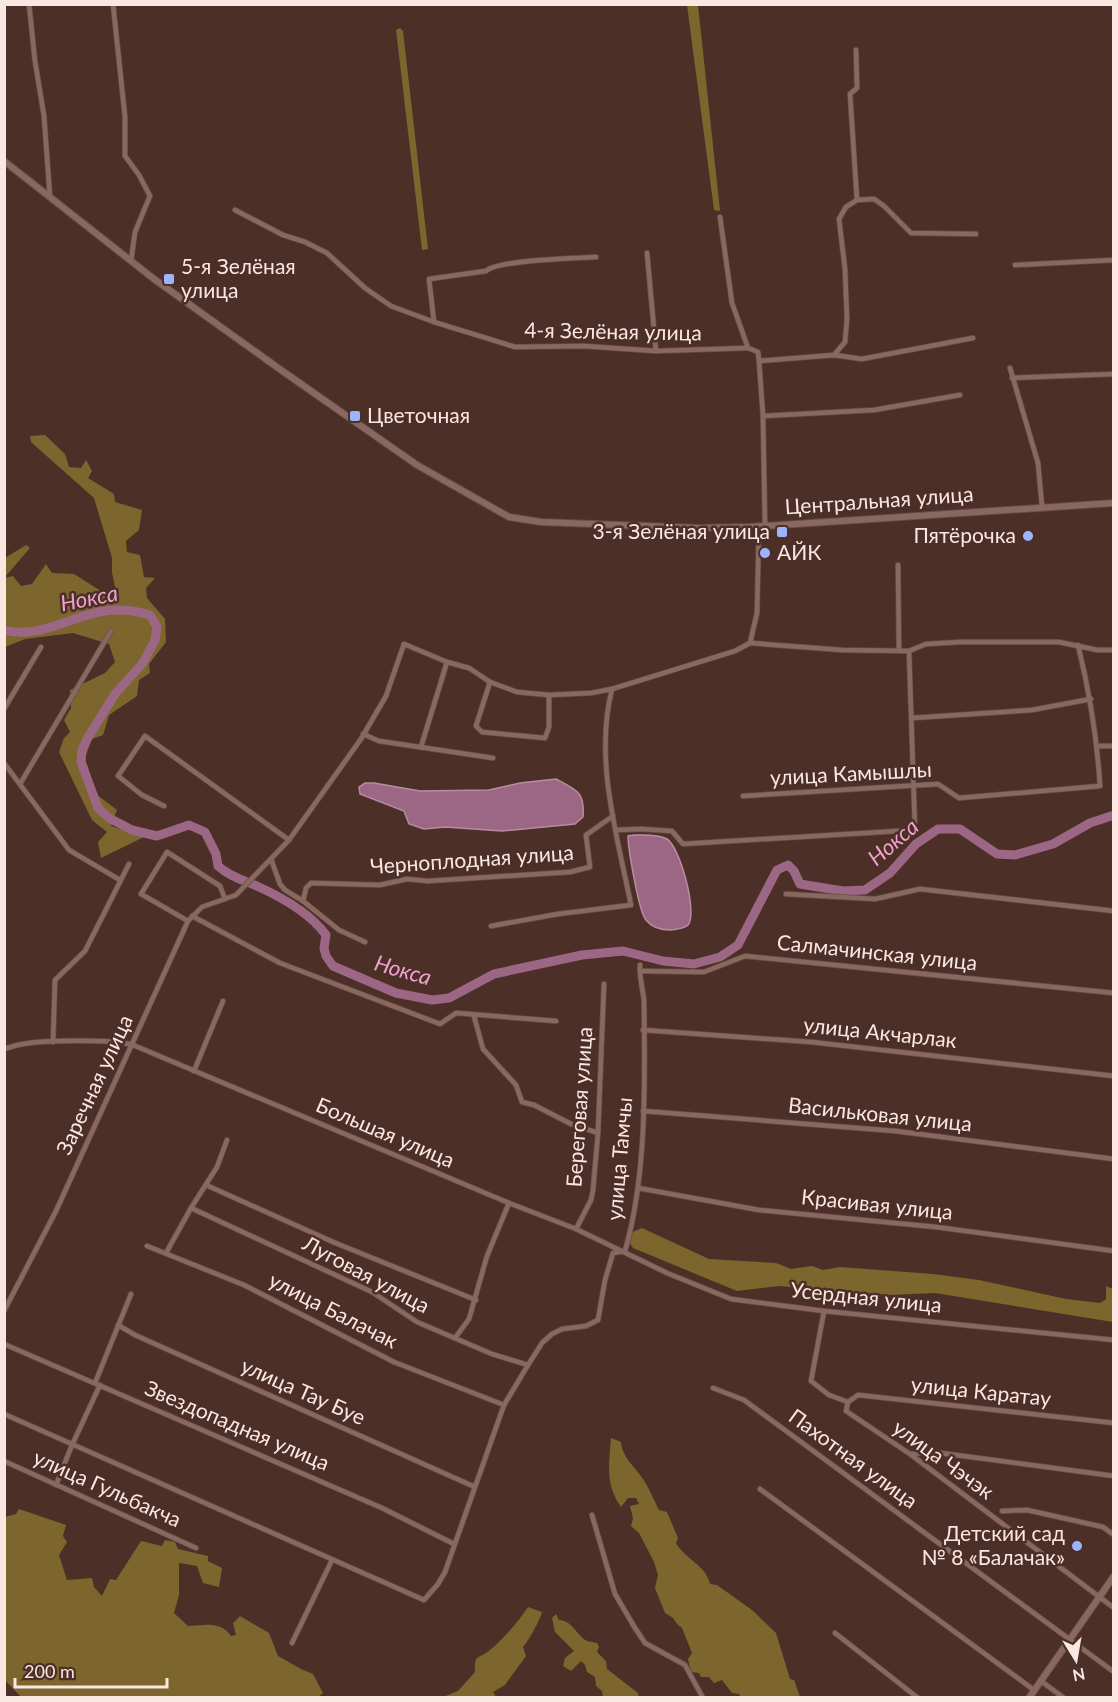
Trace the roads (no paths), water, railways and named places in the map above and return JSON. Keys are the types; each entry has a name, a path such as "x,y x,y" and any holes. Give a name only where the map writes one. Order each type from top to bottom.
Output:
{"street":[{"path":"29,4 44,116 50,197"},
{"path":"113,4 125,117 125,156 150,196 135,232 131,261"},
{"path":"856,50 857,88 849,94 857,200"},
{"name":"Центральная улица","path":"4,161 131,261 281,370 417,465 509,518 541,522 698,528 762,526 1113,503"},
{"path":"834,355 845,342 847,319 845,268 839,219 846,207 857,200 874,200 884,206 911,233 976,234"},
{"name":"4-я Зелёная улица","path":"235,210 283,235 305,242 327,253 365,288 391,306 515,347 583,346 656,351 748,348"},
{"path":"720,217 732,303 748,348 758,352 763,416 762,526 757,613 750,643"},
{"path":"648,253 656,351"},
{"path":"434,322 429,279 486,271 490,267 596,257"},
{"path":"1015,265 1113,260"},
{"path":"759,361 834,355 862,359 973,338"},
{"path":"1010,368 1038,463 1042,506"},
{"path":"1012,378 1113,374"},
{"path":"763,416 874,410 960,395"},
{"path":"898,565 899,651"},
{"path":"20,784 111,631"},
{"path":"365,942 339,930 285,890 280,884 271,859 289,840 363,734 386,696 404,644 447,662 469,668 490,682 517,692 549,695 591,693 612,689 735,651 750,643 842,650 909,651 926,644 1059,642 1097,650 1113,650"},
{"path":"1078,645 1091,699 1098,746 1113,746"},
{"path":"4,709 41,647"},
{"path":"616,830 640,828 672,831 683,844 915,830 909,651"},
{"path":"421,747 447,662"},
{"path":"490,682 476,726 483,732 545,738 549,727 549,695"},
{"path":"491,926 558,914 631,905 613,816 604,727 612,689"},
{"path":"912,718 1032,710 1080,703 1091,699"},
{"path":"363,734 379,741 493,758"},
{"path":"164,806 142,795 118,776 145,736 289,840"},
{"name":"улица Камышлы","path":"742,796 938,784 959,798 1100,786 1098,746"},
{"path":"4,764 69,850 120,880"},
{"name":"Черноплодная улица","path":"303,902 306,888 311,883 380,885 407,879 428,881 559,873 590,867 586,835 613,816"},
{"path":"188,921 141,894 167,852 220,886 225,899"},
{"name":"Заречная улица","path":"4,1311 56,1211 188,921 202,907 236,896 271,859"},
{"path":"53,1042 55,980 85,951 129,864"},
{"path":"786,894 875,899 920,890 1113,911"},
{"name":"Береговая улица","path":"192,916 280,963 440,1024 456,1013 556,1021"},
{"name":"Салмачинская улица","path":"640,971 704,972 745,956 1113,993"},
{"name":"улица Тамчы","path":"332,1560 424,1600 445,1572 504,1405 528,1365 542,1343 552,1334 562,1329 586,1326 598,1320 605,1280 614,1253 625,1251 634,1220 638,1188 643,1111 644,998 640,965"},
{"name":"Береговая улица","path":"576,1229 591,1200 598,1133 604,984"},
{"path":"194,1071 223,1001"},
{"path":"474,1016 483,1049 516,1084 522,1102 534,1105 571,1124 598,1133"},
{"name":"улица Акчарлак","path":"643,1030 811,1042 1113,1076"},
{"name":"Большая улица","path":"4,1049 22,1044 53,1042 120,1041 133,1045 625,1251"},
{"name":"Васильковая улица","path":"643,1111 895,1131 1113,1159"},
{"path":"166,1253 190,1208 217,1167 227,1140"},
{"name":"Луговая улица","path":"206,1185 333,1242 476,1300"},
{"name":"Красивая улица","path":"638,1188 759,1210 936,1227 1113,1251"},
{"path":"455,1338 469,1319 487,1256 509,1203"},
{"name":"Луговая улица","path":"190,1208 372,1292 417,1322 492,1354 528,1365"},
{"name":"улица Балачак","path":"147,1246 244,1285 394,1362 504,1405"},
{"name":"Усердная улица","path":"625,1251 667,1273 731,1299 824,1311 1113,1340"},
{"path":"56,1485 97,1384 119,1319 131,1294"},
{"path":"824,1311 811,1381 828,1395 848,1402"},
{"name":"улица Тау Буе","path":"118,1325 135,1335 475,1487"},
{"name":"Звездопадная улица","path":"4,1344 382,1508 454,1544"},
{"name":"Пахотная улица","path":"713,1388 744,1400 1113,1672"},
{"name":"улица Каратау","path":"848,1402 858,1395 1113,1423"},
{"name":"улица Чэчэк","path":"848,1402 846,1411 910,1454 1113,1608"},
{"path":"4,1414 332,1560 292,1643"},
{"path":"910,1454 933,1452 1113,1476"},
{"name":"улица Гульбакча","path":"4,1461 196,1548"},
{"path":"760,1489 1034,1690"},
{"path":"1002,1511 1027,1510 1103,1527 1113,1535"},
{"path":"592,1515 615,1594 635,1628 645,1643 685,1665 703,1698"},
{"path":"1029,1698 1113,1576"},
{"path":"835,1633 918,1698"},
{"path":"1041,1681 1064,1698"}],"waterway":[{"name":"Нокса","path":"4,630 16,632 40,630 112,610 150,615 157,627 155,640 143,663 115,694 82,750 81,762 98,808 109,818 132,830 157,836 189,825 205,832 216,854 218,866 232,876 287,901 320,927 326,935 324,948 326,956 333,966 396,993 432,1000 449,998 494,974 582,955 623,951 663,961 694,964 720,957 738,945 777,870 788,865 794,871 800,884 843,891 865,890 890,873 916,844 938,829 960,829 997,854 1015,855 1053,844 1090,823 1114,815"}],"place":[{"name":"5-я Зелёная улица","path":"169,279"},
{"name":"Цветочная","path":"355,416"},
{"name":"3-я Зелёная улица","path":"782,532"},
{"name":"Пятёрочка","path":"1028,536"},
{"name":"АЙК","path":"765,553"},
{"name":"Детский сад № 8 «Балачак»","path":"1077,1546"}]}
